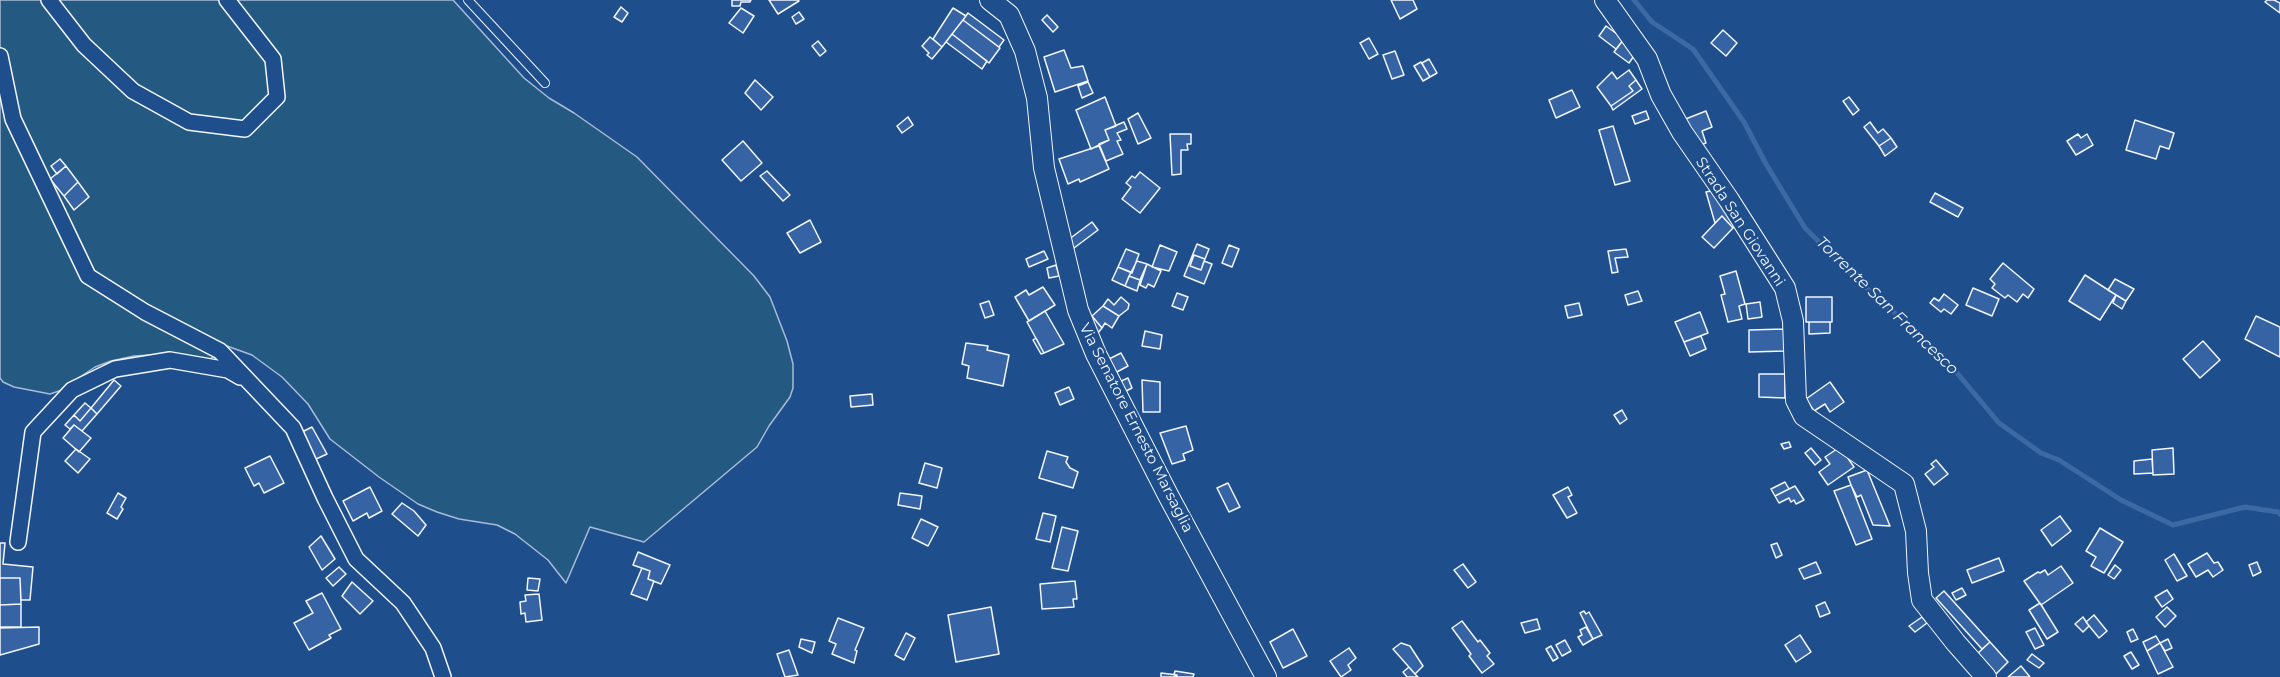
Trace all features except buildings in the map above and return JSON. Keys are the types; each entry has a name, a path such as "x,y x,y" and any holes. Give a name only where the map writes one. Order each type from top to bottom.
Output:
{"street":[{"path":"49,0 84,45 133,91 189,122 245,129 277,97 273,59 227,0"},
{"name":"Via Senatore Ernesto Marsaglia","path":"990,0 1009,15 1025,51 1037,98 1044,168 1078,310 1096,354 1168,495 1266,677"},
{"name":"Strada San Giovanni","path":"1605,0 1647,59 1660,94 1682,132 1785,288 1793,321 1796,400 1804,416 1904,484 1916,531 1922,600 1986,677"},
{"path":"0,56 14,119 88,276 144,312 220,351 293,428 356,558 403,603 433,648 443,677"},
{"path":"18,542 33,432 72,390 115,369 170,360 228,370 248,381"}],"lane":[{"path":"468,0 545,83"}],"shaded area":[{"path":"0,0 453,0 524,78 549,98 637,157 754,276 770,297 787,341 793,364 793,388 790,397 757,447 644,542 590,527 566,583 548,560 515,534 497,525 459,519 437,512 418,504 379,477 330,439 308,404 282,377 252,355 227,346 209,360 169,354 134,356 111,361 95,367 59,391 50,394 14,387 3,382 0,378"}],"waterway":[{"name":"Torrente San Francesco","path":"1634,0 1652,22 1693,49 1744,122 1766,164 1805,228 1853,276 1942,355 1999,423 2041,453 2059,460 2121,500 2173,525 2245,507 2280,514"}]}
